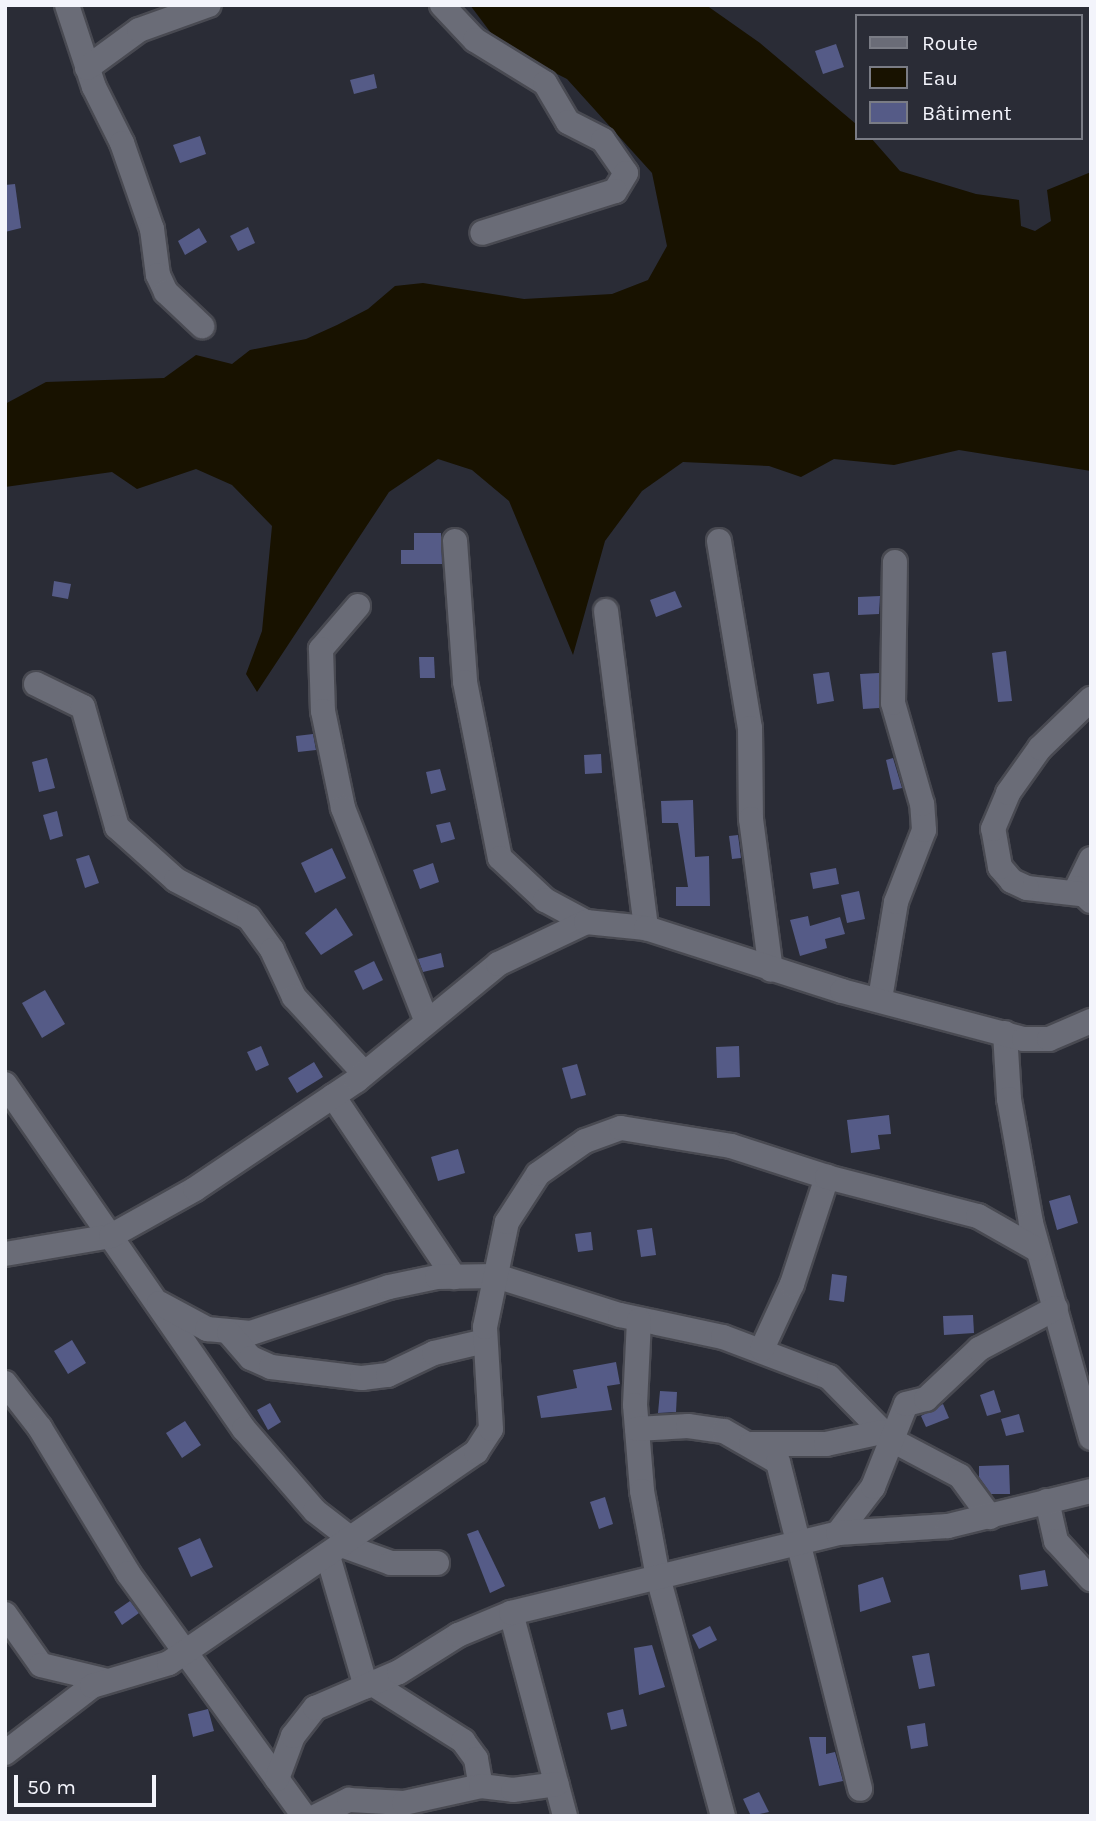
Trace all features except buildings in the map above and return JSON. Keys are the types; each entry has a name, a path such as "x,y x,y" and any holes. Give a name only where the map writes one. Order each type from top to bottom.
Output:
{"street":[{"path":"67,5 87,68 122,142 152,229 158,275 166,292 202,326"},
{"path":"87,68 139,30 209,5"},
{"path":"442,5 475,40 545,83 568,122 603,140 626,173 615,191 482,233"},
{"path":"454,541 464,682 500,858 545,900 586,922 646,928 771,970 1005,1033 1049,1039 1091,1021"},
{"path":"719,541 750,728 751,818 771,970"},
{"path":"880,999 896,902 924,830 922,804 893,703 895,562"},
{"path":"358,606 321,649 323,711 343,808 426,1020"},
{"path":"606,611 646,928"},
{"path":"36,684 83,707 117,827 176,880 249,918 272,950 294,997 363,1072"},
{"path":"1091,699 1040,748 1009,793 993,829 1000,867 1012,881 1027,888 1085,898 1081,876 1091,859"},
{"path":"5,1254 111,1236 195,1189 333,1096 426,1020 522,948 586,922"},
{"path":"1005,1033 1014,1136 1036,1248 1056,1308 1079,1353 1091,1438"},
{"path":"5,1084 265,1454 315,1511 342,1548 370,1685 463,1741 476,1759 481,1786"},
{"path":"333,1096 454,1277"},
{"path":"5,1753 104,1680 156,1668 184,1653 256,1598 342,1548 448,1475 481,1444 491,1429 485,1341 496,1276 517,1200 538,1174 606,1131 645,1130 715,1142 827,1177 978,1216 1036,1248"},
{"path":"762,1349 792,1284 827,1177"},
{"path":"159,1303 183,1320 229,1333 295,1322 389,1287 454,1277 496,1276 639,1320 762,1349 829,1377 886,1435 960,1476 990,1517"},
{"path":"838,1533 873,1487 886,1435 906,1404 926,1399 979,1349 1056,1308"},
{"path":"639,1320 637,1429 658,1577 723,1816"},
{"path":"229,1333 251,1358 271,1367 362,1378 388,1375 434,1353 485,1341"},
{"path":"5,1383 184,1653 304,1816"},
{"path":"637,1429 704,1427 751,1444 778,1462 860,1788"},
{"path":"751,1444 826,1444 886,1435"},
{"path":"277,1779 302,1719 315,1708 370,1685 458,1635 511,1613 798,1545 838,1533 948,1526 1091,1491"},
{"path":"1047,1501 1056,1541 1091,1579"},
{"path":"342,1548 391,1563 438,1563"},
{"path":"511,1613 565,1816"},
{"path":"5,1614 41,1665 104,1680"},
{"path":"317,1816 349,1800 404,1803 481,1786 513,1790 557,1784"}],"water":[{"path":"470,5 706,5 760,43 855,123 855,140 873,140 900,171 976,194 1019,200 1021,226 1035,231 1051,221 1047,190 1091,172 1091,471 959,450 894,465 834,459 801,477 769,466 683,462 642,491 605,541 573,655 509,501 472,470 438,459 389,492 257,692 246,674 262,631 272,526 232,485 196,469 137,489 112,472 5,487 5,404 46,382 164,378 196,355 232,364 250,350 306,339 337,325 368,309 395,286 423,283 524,299 612,294 648,280 667,246 652,173 567,79 500,45"}]}
